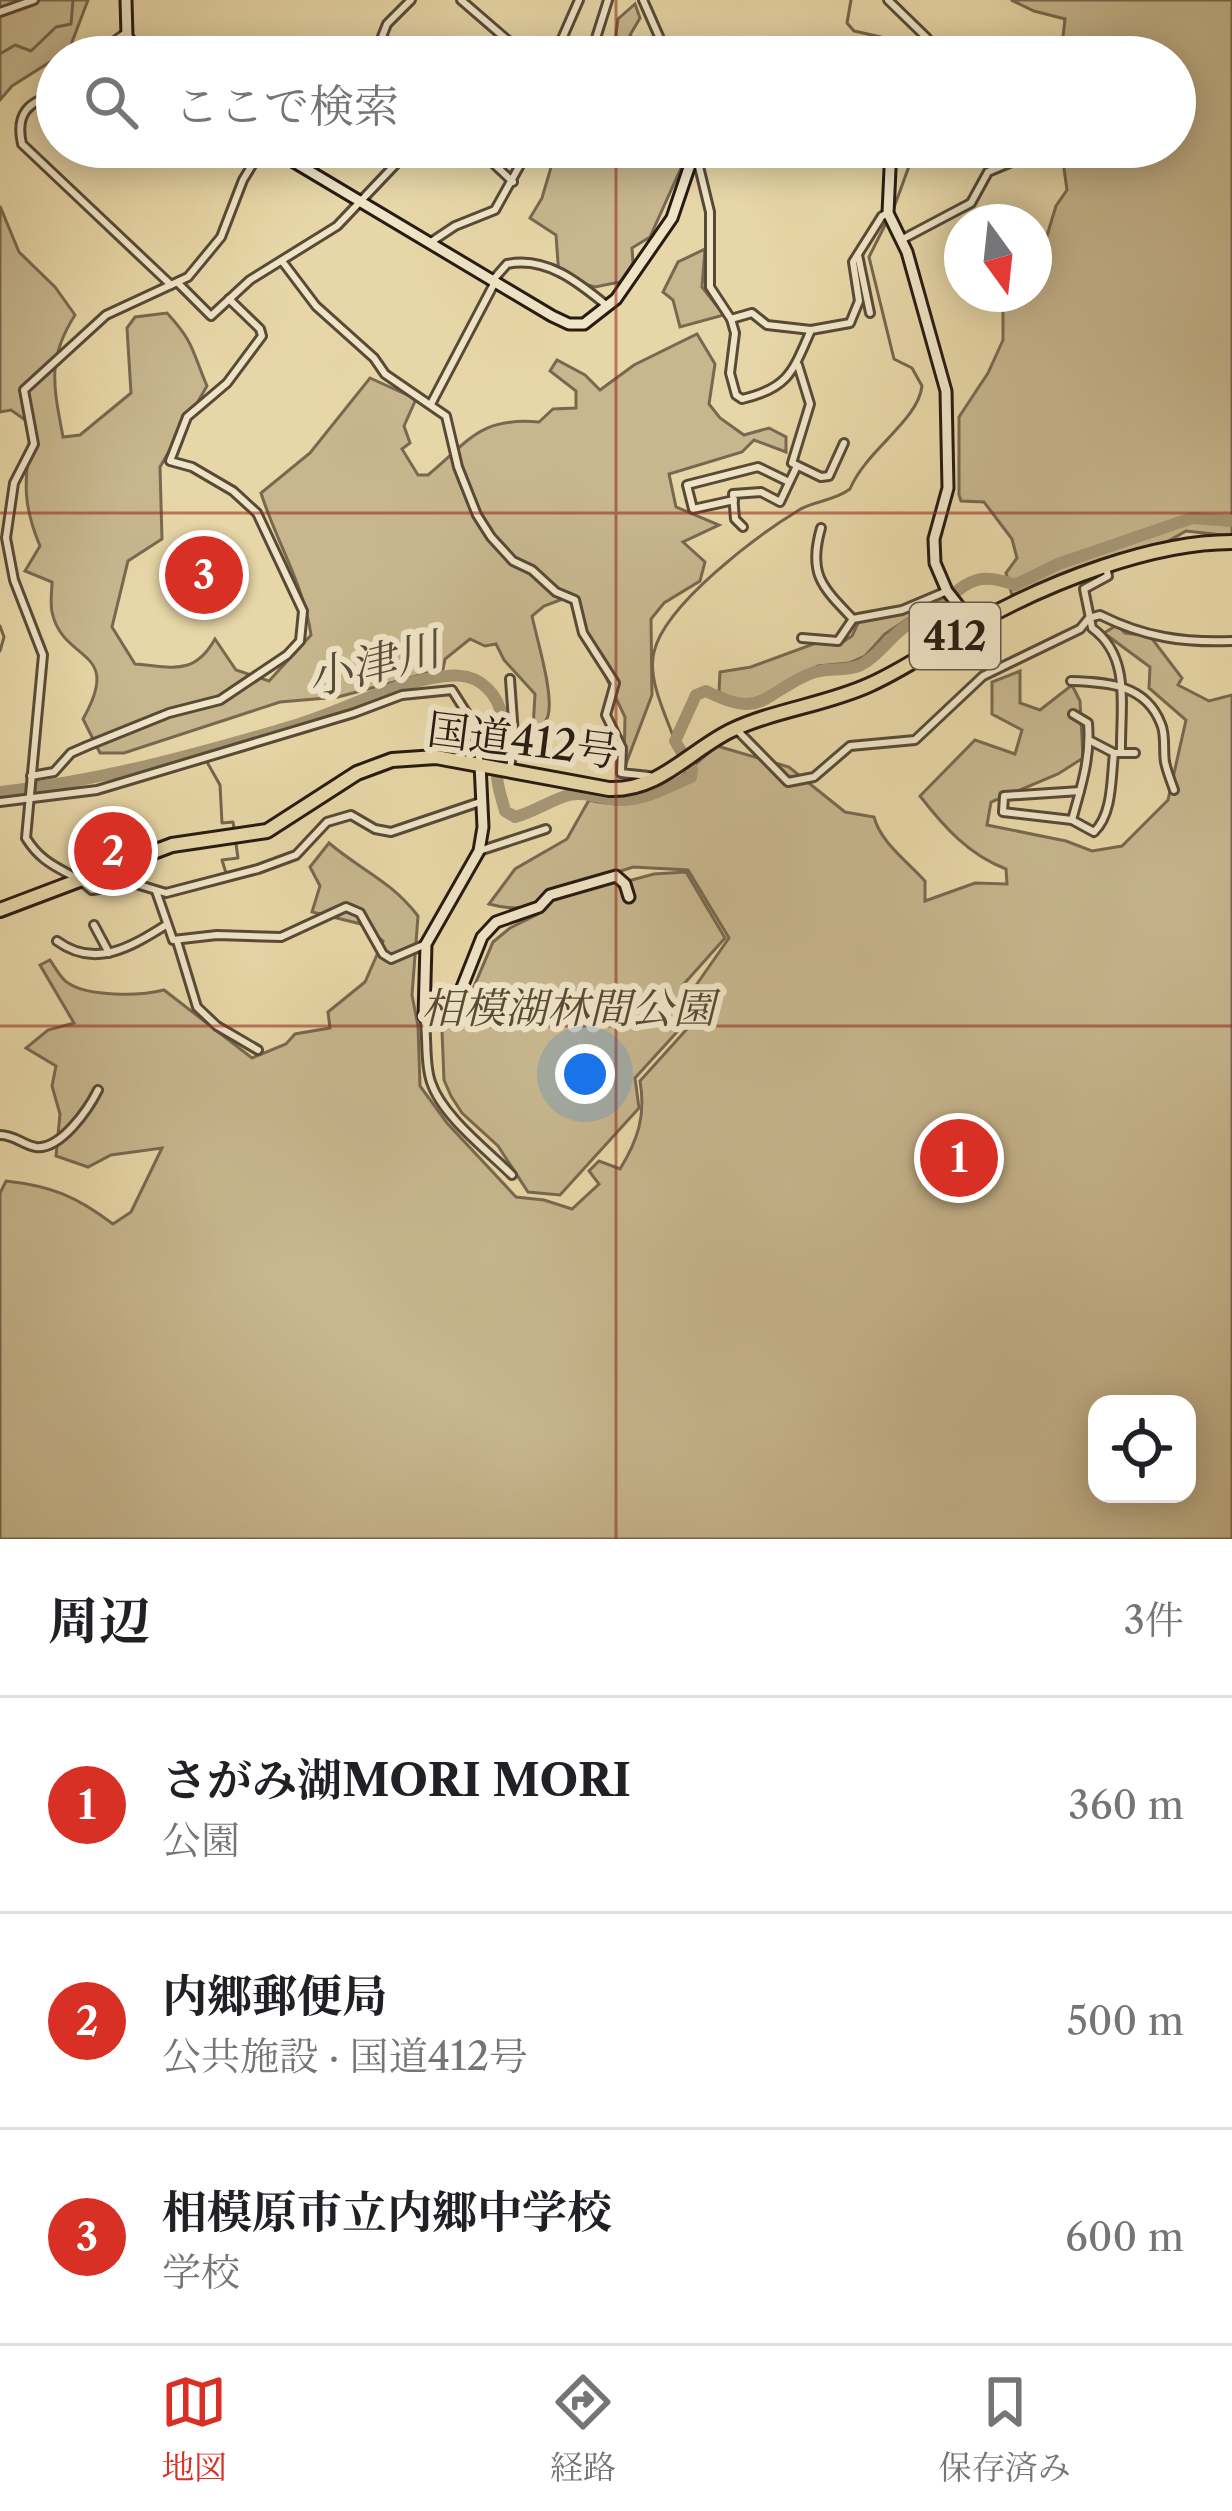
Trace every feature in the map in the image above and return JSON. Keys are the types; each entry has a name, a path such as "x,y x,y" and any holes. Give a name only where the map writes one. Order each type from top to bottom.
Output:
{"highway":[{"name":"国道412号","path":"0,910 172,845 267,831 378,763 419,756 622,790 656,780 736,728 862,688 974,624 1106,567 1170,547 1232,542"}],"street":[{"path":"0,11 34,0"},
{"path":"126,0 129,36"},
{"path":"383,36 389,20 411,0"},
{"path":"461,0 500,36"},
{"path":"563,36 579,0"},
{"path":"597,36 608,0"},
{"path":"643,0 659,36"},
{"path":"888,0 924,36"},
{"path":"122,36 127,32"},
{"path":"36,100 26,106 20,127 22,144 36,157"},
{"path":"48,168 211,316 250,280 319,239 364,201 393,168"},
{"path":"251,168 221,237 175,285 101,319 24,390 34,444 12,490 6,538 14,580 43,655 27,841 48,866 82,880 92,890 136,884 166,893 296,855 327,822 351,815 391,832 482,801"},
{"path":"309,168 569,324 592,322 609,307 672,218 688,168"},
{"path":"498,168 513,182"},
{"path":"431,242 495,210 520,168"},
{"path":"700,168 710,212 710,290 730,319 734,340 730,373 738,398 784,382 798,365 811,331"},
{"path":"890,168 888,213 902,240 946,391 948,488 933,550 948,592 974,624"},
{"path":"902,240 971,203 988,172 998,168"},
{"path":"730,319 752,313 767,326 811,331 850,323 859,304 852,265 888,213"},
{"path":"858,255 869,313"},
{"path":"282,261 316,306 374,358 385,374 446,416 458,467 491,537 556,592 575,600 585,637 615,685 606,715 622,748 620,771 656,780"},
{"path":"431,404 507,264 535,265 574,279 609,307"},
{"path":"31,776 54,772 70,753 227,696 287,656 302,635 303,611 257,513 233,490 170,460 187,417 227,383 262,336 229,299"},
{"path":"743,527 735,519 733,494 761,492 780,502 796,468 792,455 810,404 798,365"},
{"path":"796,468 829,476 844,443"},
{"path":"734,500 693,509 687,485 766,469 789,482"},
{"path":"740,472 742,493"},
{"path":"820,528 813,558 832,597 853,619"},
{"path":"1080,790 1004,796 1003,812 1072,820 1094,832 1102,824 1117,753 1122,671 1108,640 1092,628 1084,589 1108,576 1106,567"},
{"path":"802,638 838,641 853,619 902,610 948,592"},
{"path":"736,728 788,782 807,780 850,746 915,740 983,676 1080,629 1089,618 1100,615 1136,632 1172,641 1232,641"},
{"path":"509,679 514,735 482,801 479,851 426,944 424,1016 429,1078 435,1092 447,1112 512,1174"},
{"path":"1071,681 1119,683 1132,690 1163,726 1165,760 1174,790"},
{"path":"0,802 97,790 401,695 441,689 452,690 497,767"},
{"path":"1072,820 1088,765 1089,740 1088,723 1073,714"},
{"path":"1089,740 1117,753 1135,754"},
{"path":"479,851 546,829"},
{"path":"424,1016 453,1010 482,937 496,922 539,907 550,895 616,876 629,897"},
{"path":"156,891 170,938 177,941 217,935 281,937 346,907 360,913 383,953 392,959 426,944"},
{"path":"94,925 109,953"},
{"path":"57,941 88,957 139,942 166,926"},
{"path":"177,941 196,1006 217,1026 258,1050"},
{"path":"0,1135 15,1136 36,1147 47,1145 86,1113 98,1090"}],"green space":[{"path":"0,0 88,0 74,36 36,36 36,71 0,100"},
{"path":"1011,0 1232,0 1232,536 1186,531 1163,544 1012,595 1006,573 1017,558 1012,539 984,502 961,501 959,495 959,417 1003,340 1003,312 1052,312 1052,219 1067,190 1064,168 1196,168 1196,36 1063,36 1065,19"},
{"path":"635,4 640,18 631,36 616,36 618,19"},
{"path":"551,168 681,168 650,237 632,248 633,263 620,282 595,287 559,277 556,235 530,218"},
{"path":"0,206 19,252 55,287 75,315 56,360 55,389 63,437 80,435 131,393 127,328 135,317 167,313 188,340 207,386 160,467 162,539 128,561 112,627 135,664 190,664 215,639 236,670 269,681 311,635 302,598 261,493 310,453 370,378 416,399 404,426 410,443 402,449 418,475 428,475 489,427 539,422 553,409 576,408 576,391 550,371 557,360 585,375 600,390 634,365 697,334 715,364 709,404 744,435 769,428 786,437 786,452 754,440 742,452 669,474 676,507 719,525 683,542 705,562 700,581 664,603 651,619 652,695 624,769 625,717 568,597 532,616 549,706 545,721 533,729 535,694 496,644 485,646 470,639 445,659 443,669 338,697 280,702 124,753 100,753 83,719 94,696 94,667 58,629 51,608 52,582 25,571 40,546 27,499 31,424 11,410 0,412"},
{"path":"705,249 702,287 724,315 680,327 673,300 663,292 678,262"},
{"path":"926,599 937,600 885,634 865,656 818,666 766,697 742,703 719,692 720,672 751,667 816,643 838,645 852,636 860,619 902,612"},
{"path":"1117,625 1125,633 1150,636 1182,678 1178,685 1209,701 1232,695 1232,1539 0,1539 0,1193 6,1181 50,1189 113,1224 131,1212 162,1148 111,1155 88,1167 56,1156 60,1114 52,1086 56,1066 26,1048 48,1030 74,1023 40,965 50,960 65,981 88,991 164,990 252,1058 286,1044 295,1034 330,1028 328,1012 365,982 383,941 361,924 312,912 320,886 310,867 329,843 386,884 418,916 412,995 420,1086 447,1123 516,1197 572,1209 599,1184 589,1171 599,1161 620,1169 641,1116 640,1081 696,1019 692,991 729,938 688,870 633,867 550,894 529,906 489,904 515,869 567,839 589,800 611,804 645,800 673,784 717,746 789,767 845,812 874,817 888,843 925,881 925,901 975,883 1007,884 1006,869 958,839 920,796 975,740 1015,754 1022,730 992,714 992,682 1020,671 1020,703 1040,710 1072,685 1080,701 1083,758 1058,774 991,802 987,825 1092,851 1122,846 1168,800 1186,720 1149,688 1150,667 1104,633"},
{"name":"相模湖林間公園","path":"686,872 725,938 683,985 687,1021 635,1078 639,1108 560,1195 528,1192 498,1146 462,1113 451,1096 444,1080 442,1031 464,1010 493,942 538,914 551,897 612,880 621,883"}],"waterway":[{"path":"47,36 56,27 71,24 73,0"},
{"path":"851,0 847,23 854,31 876,36"},
{"path":"0,54 15,45 31,51 36,46"},
{"path":"892,213 908,168"},
{"path":"675,741 658,697 653,663 662,633 676,613 715,572 761,536 799,510 850,489 918,399 922,386 912,368 894,359 869,257 887,221"},
{"name":"小津川","path":"0,792 112,774 186,756 312,720 410,683 458,676 487,688 500,708 497,775 505,811 515,817 575,794 637,798 691,777 692,769 675,741 696,695 706,691 739,703 760,701 814,672 861,665 902,629 970,582 989,579 1015,585 1058,564 1192,518 1232,521"},
{"path":"0,626 4,637 0,651"},
{"path":"207,762 220,785 222,823 233,822 234,828"},
{"path":"226,873 222,860 238,858 236,844"}],"place":[{"name":"相模原市立内郷中学校","path":"204,575"},
{"name":"内郷郵便局","path":"113,851"},
{"name":"さがみ湖MORI MORI","path":"959,1158"}]}
